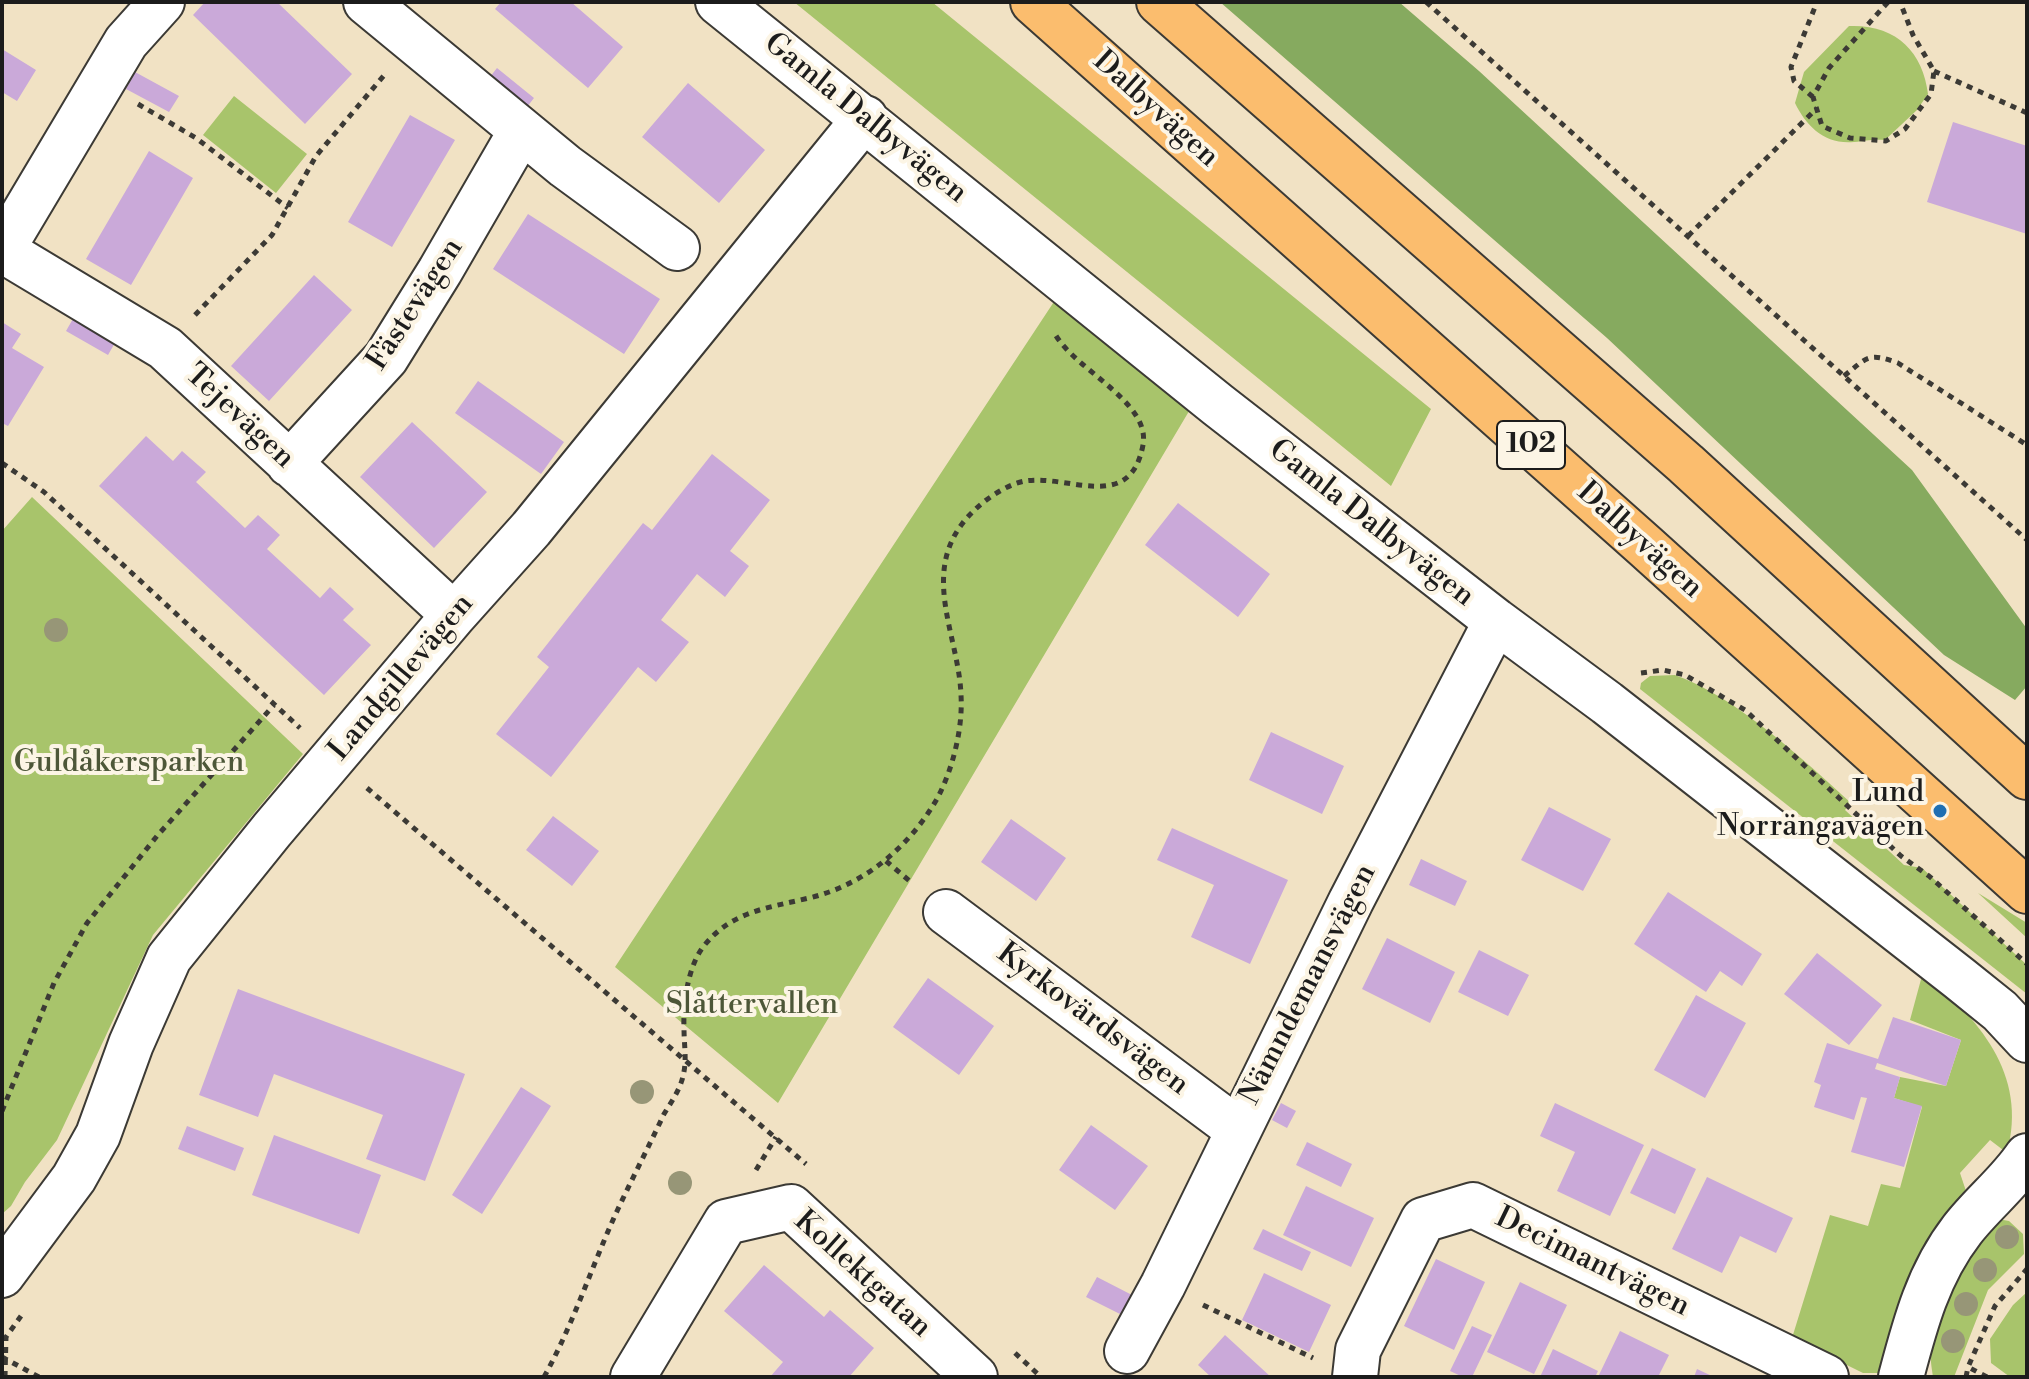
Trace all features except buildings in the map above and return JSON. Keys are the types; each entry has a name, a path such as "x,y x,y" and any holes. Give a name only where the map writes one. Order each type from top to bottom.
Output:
{"main road":[{"name":"Dalbyvägen","path":"1033,2 1633,535 2027,891"},
{"path":"1159,2 1686,464 2027,777"}],"street":[{"path":"2,250 100,82 126,42 162,2"},
{"path":"366,2 521,131 677,248"},
{"name":"Gamla Dalbyvägen","path":"718,2 1218,405 1980,994 2027,1040"},
{"name":"Landgillevägen","path":"2,1275 74,1178 98,1135 131,1044 169,958 235,874 551,505 865,118"},
{"name":"Fästevägen","path":"289,464 386,358 521,131"},
{"name":"Tejevägen","path":"2,250 165,348 454,615"},
{"name":"Nämndemansvägen","path":"1141,1314 1496,621"},
{"name":"Kyrkovärdsvägen","path":"946,912 1237,1129"},
{"path":"1901,1377 1921,1304 1938,1266 1962,1230 2027,1156"},
{"name":"Decimantvägen","path":"1340,1370 1358,1350 1423,1220 1473,1205 1826,1377"},
{"name":"Kollektgatan","path":"633,1377 726,1222 791,1207 975,1377"}],"path":[{"path":"1426,2 2027,540"},
{"path":"1817,2 1791,67 1794,81 1813,97 1822,126 1850,138 1886,141 1905,129 1931,94 1934,71"},
{"path":"1813,97 1829,68 1888,2"},
{"path":"1900,2 1913,35 1934,71 2027,113"},
{"path":"165,348 264,243 288,208 316,156 412,41"},
{"path":"100,82 196,138 288,208"},
{"path":"1688,236 1817,108"},
{"path":"544,1377 571,1324 616,1212 680,1087 687,1062 684,1027 686,998 691,972 701,949 735,918 757,909 838,889 870,873 906,842 938,797 949,770 960,723 961,694 945,615 943,586 945,562 961,525 987,501 1023,482 1096,487 1118,484 1131,473 1139,460 1143,429 1137,415 1072,357 1053,330 1049,308 1067,282"},
{"path":"1844,376 1867,358 1879,356 1898,363 2027,445"},
{"path":"2,463 44,492 334,759 811,1168"},
{"path":"1607,703 1625,682 1642,672 1675,671 1696,679 1745,710 1901,856 1929,876 2027,964"},
{"path":"2,1111 54,983 87,923 157,836 274,705"},
{"path":"357,800 368,788"},
{"path":"1901,856 1910,845"},
{"path":"1966,1377 1995,1306 2027,1269"},
{"path":"5,1377 6,1337 23,1314"},
{"path":"1141,1314 1340,1370"},
{"path":"1006,1346 1041,1377"},
{"path":"4,1358 39,1377"},
{"path":"1968,1367 1987,1377"}],"green space":[{"path":"794,2 932,2 1431,409 1391,486"},
{"path":"1220,2 1399,2 1479,71 1912,470 2027,629 2027,686 2015,700 1944,655 1607,338"},
{"path":"1849,26 1893,35 1913,53 1925,79 1928,94 1917,110 1885,140 1844,142 1825,137 1811,126 1795,103 1804,72"},
{"path":"234,96 307,154 276,193 203,135"},
{"name":"Slåttervallen","path":"1067,282 1201,391 778,1103 615,967"},
{"name":"Guldåkersparken","path":"32,497 303,754 153,935 57,1140 11,1206 2,1214 2,531"},
{"path":"1675,675 1745,713 1851,803 1845,810 1904,865 1922,868 2027,965 2027,994 1640,689 1641,683 1650,676"},
{"path":"1978,893 2027,923 2027,938"},
{"path":"1923,972 1962,1008 1994,1050 2011,1097 2012,1124 2007,1153 1990,1140 1960,1173 1968,1197 1888,1373 1863,1373 1792,1338 1830,1215 1868,1226 1881,1184 1900,1188 1922,1107 1894,1098 1900,1077 1946,1086 1961,1040 1910,1020"},
{"path":"1998,1219 2009,1221 2023,1234 2024,1254 1988,1290 1954,1377 1933,1377 1931,1355 1939,1319 1956,1281"},
{"path":"2027,1292 2027,1377 2010,1377 1991,1363 1990,1339 2013,1305"}],"place":[{"name":"Lund Norrängavägen","path":"1940,811"}]}
